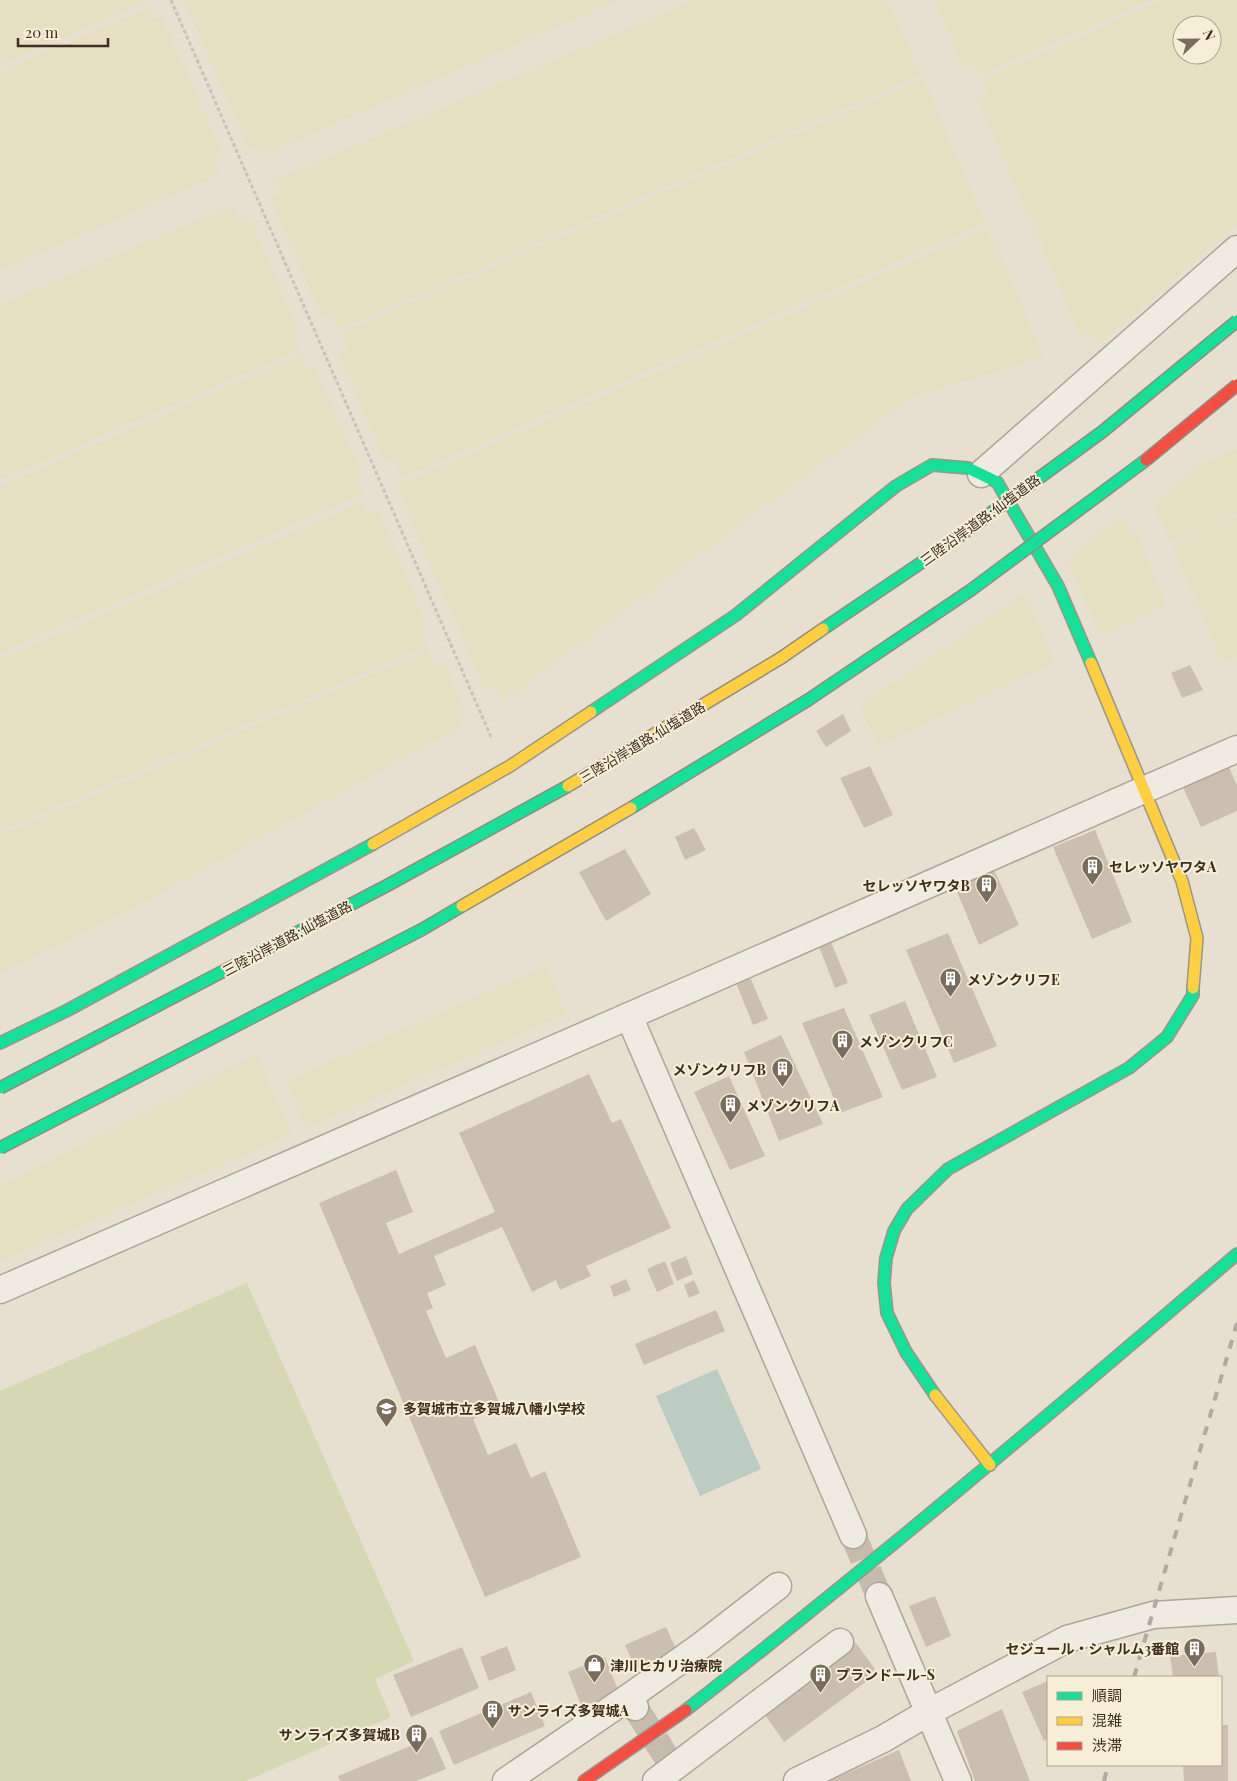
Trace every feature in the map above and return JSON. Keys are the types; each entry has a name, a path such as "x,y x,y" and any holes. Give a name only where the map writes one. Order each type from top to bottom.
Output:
{"main road":[{"name":"三陸沿岸道路;仙塩道路","path":"0,1088 388,885 586,776 781,658 943,548 1094,438 1237,321"},
{"path":"0,1148 421,930 611,820 808,700 971,590 1133,471 1237,385"},
{"path":"0,1043 68,1010 319,875 510,766 736,615 896,486 932,466 968,468 997,482 1058,586 1145,789 1182,881 1197,938 1193,995 1167,1037 1129,1068 948,1169 908,1209 894,1231 886,1258 884,1283 887,1313 906,1352 930,1389 990,1465"},
{"path":"584,1781 673,1720 778,1639 990,1465 1237,1254"}],"street":[{"path":"980,474 1237,249"},
{"path":"0,1290 1237,749"},
{"path":"630,1016 853,1535"},
{"path":"506,1781 632,1702 702,1644 778,1586"},
{"path":"879,1596 958,1781"},
{"path":"797,1781 883,1739 929,1712 1067,1639 1152,1615 1237,1610"},
{"path":"669,1773 840,1642"}],"path":[{"path":"170,0 491,737"}],"shaded area":[{"path":"0,0 143,0 144,3 0,65"},
{"path":"184,0 619,0 263,155 258,145 249,149"},
{"path":"694,0 888,0 921,75 339,330 331,313 322,316 270,198 280,194 274,180"},
{"path":"934,0 1151,0 979,75 974,64 964,69"},
{"path":"1163,0 1237,0 1237,223 1102,343 1092,332 1081,337 978,100 989,96 982,80"},
{"path":"146,9 151,20 162,16 222,154 213,158 220,175 0,270 0,71"},
{"path":"923,79 986,223 402,478 394,458 385,462 338,354 347,350 341,333"},
{"path":"232,205 239,221 249,216 299,330 292,333 300,350 0,480 0,305"},
{"path":"988,228 1044,357 916,396 903,403 504,700 496,688 486,692 396,486"},
{"path":"301,355 307,369 314,366 363,476 356,479 363,494 0,653 0,486"},
{"path":"1237,449 1237,514 1175,541 1170,540 1154,504 1202,464"},
{"path":"361,503 366,514 377,509 428,627 421,630 427,646 0,831 0,659"},
{"path":"1237,517 1237,657 1223,663 1173,548 1176,543"},
{"path":"1119,518 1139,539 1166,606 1101,636 1067,559"},
{"path":"1025,593 1055,662 878,746 860,706"},
{"path":"429,650 436,666 444,662 463,708 456,711 463,725 138,906 0,973 0,836"},
{"path":"546,966 566,1014 306,1128 286,1081"},
{"path":"257,1054 292,1134 0,1261 0,1186"},
{"path":"717,1369 761,1469 700,1496 656,1396"}],"green space":[{"path":"247,1283 414,1661 375,1679 391,1717 246,1781 0,1781 0,1391"}],"building":[{"path":"1190,665 1203,690 1182,698 1171,673"},
{"path":"843,714 851,731 826,747 816,731"},
{"path":"1227,763 1237,785 1237,811 1201,827 1182,785"},
{"path":"870,766 893,815 864,828 840,778"},
{"path":"694,828 706,850 685,860 675,837"},
{"name":"セレッソヤワタA","path":"1095,830 1132,922 1092,939 1053,847"},
{"path":"625,849 651,894 606,921 579,872"},
{"name":"セレッソヤワタB","path":"992,865 1019,925 979,945 953,882"},
{"name":"メゾンクリフE","path":"948,933 997,1046 954,1063 906,950"},
{"path":"830,940 848,983 835,988 818,944"},
{"path":"750,977 768,1019 753,1025 736,983"},
{"path":"905,1001 937,1077 902,1090 869,1015"},
{"name":"メゾンクリフC","path":"844,1008 883,1097 840,1113 802,1023"},
{"name":"メゾンクリフB","path":"781,1035 823,1124 779,1141 744,1052"},
{"path":"589,1074 612,1123 621,1119 671,1228 586,1266 591,1276 560,1290 556,1280 532,1292 502,1227 434,1256 446,1285 427,1293 433,1308 426,1311 446,1358 475,1345 501,1407 473,1419 488,1455 516,1443 531,1478 545,1471 581,1557 485,1597 319,1203 396,1170 413,1212 386,1223 399,1254 495,1212 459,1133"},
{"name":"メゾンクリフA","path":"729,1076 765,1156 730,1170 694,1092"},
{"path":"686,1256 693,1274 677,1281 670,1263"},
{"path":"665,1261 674,1284 657,1292 647,1269"},
{"path":"626,1279 631,1290 614,1297 610,1286"},
{"path":"694,1280 700,1293 689,1298 684,1285"},
{"path":"716,1310 725,1331 644,1365 635,1344"},
{"path":"935,1596 951,1636 926,1647 909,1606"},
{"path":"666,1627 677,1651 636,1669 625,1645"},
{"name":"プランドール-S","path":"856,1643 878,1673 784,1742 763,1712"},
{"path":"507,1646 516,1670 489,1681 480,1657"},
{"path":"462,1647 479,1688 411,1717 393,1675"},
{"name":"セジュール・シャルム3番館","path":"1216,1652 1219,1676 1173,1676 1170,1656"},
{"path":"605,1657 620,1695 583,1710 568,1672"},
{"path":"1047,1681 1047,1739 1044,1741 1022,1692"},
{"name":"サンライズ多賀城A","path":"531,1692 545,1726 454,1765 439,1731"},
{"path":"1002,1709 1030,1781 975,1781 957,1731"},
{"path":"1222,1725 1228,1725 1228,1781 1184,1781 1183,1766 1222,1766"},
{"name":"サンライズ多賀城B","path":"432,1737 446,1769 416,1781 340,1781 338,1776"},
{"path":"899,1750 911,1781 829,1781"}],"tunnel":[{"path":"853,1535 879,1596"},
{"path":"635,1707 669,1761"}],"railway":[{"path":"1134,1676 1237,1323"},
{"path":"1104,1781 1108,1766"}],"traffic: fast":[{"path":"823,629 943,548 1102,432 1237,321"},
{"path":"631,808 808,700 971,590 1146,460"},
{"path":"591,712 736,615 896,486 932,465 968,468 997,482 1058,586 1091,663"},
{"path":"0,1088 388,885 568,786"},
{"path":"0,1043 68,1010 373,844"},
{"path":"0,1148 421,930 462,906"},
{"path":"935,1395 906,1352 887,1313 884,1283 886,1258 894,1231 907,1209 948,1169 1129,1068 1167,1037 1193,995 1193,988"},
{"path":"686,1710 896,1542 1237,1254"}],"traffic: slow":[{"path":"568,786 781,658 823,629"},
{"path":"1091,663 1182,881 1197,938 1193,988"},
{"path":"373,844 510,766 591,712"},
{"path":"462,906 631,808"},
{"path":"935,1395 990,1465"}],"traffic: jam":[{"path":"1146,460 1237,385"},
{"path":"584,1781 686,1710"}],"place":[{"name":"セレッソヤワタA","path":"1093,885"},
{"name":"セレッソヤワタB","path":"986,904"},
{"name":"メゾンクリフE","path":"951,998"},
{"name":"メゾンクリフC","path":"843,1060"},
{"name":"メゾンクリフB","path":"782,1088"},
{"name":"メゾンクリフA","path":"730,1124"},
{"name":"多賀城市立多賀城八幡小学校","path":"387,1427"},
{"name":"セジュール・シャルム3番館","path":"1195,1667"},
{"name":"津川ヒカリ治療院","path":"594,1684"},
{"name":"プランドール-S","path":"820,1693"},
{"name":"サンライズ多賀城A","path":"492,1729"},
{"name":"サンライズ多賀城B","path":"416,1753"}]}
